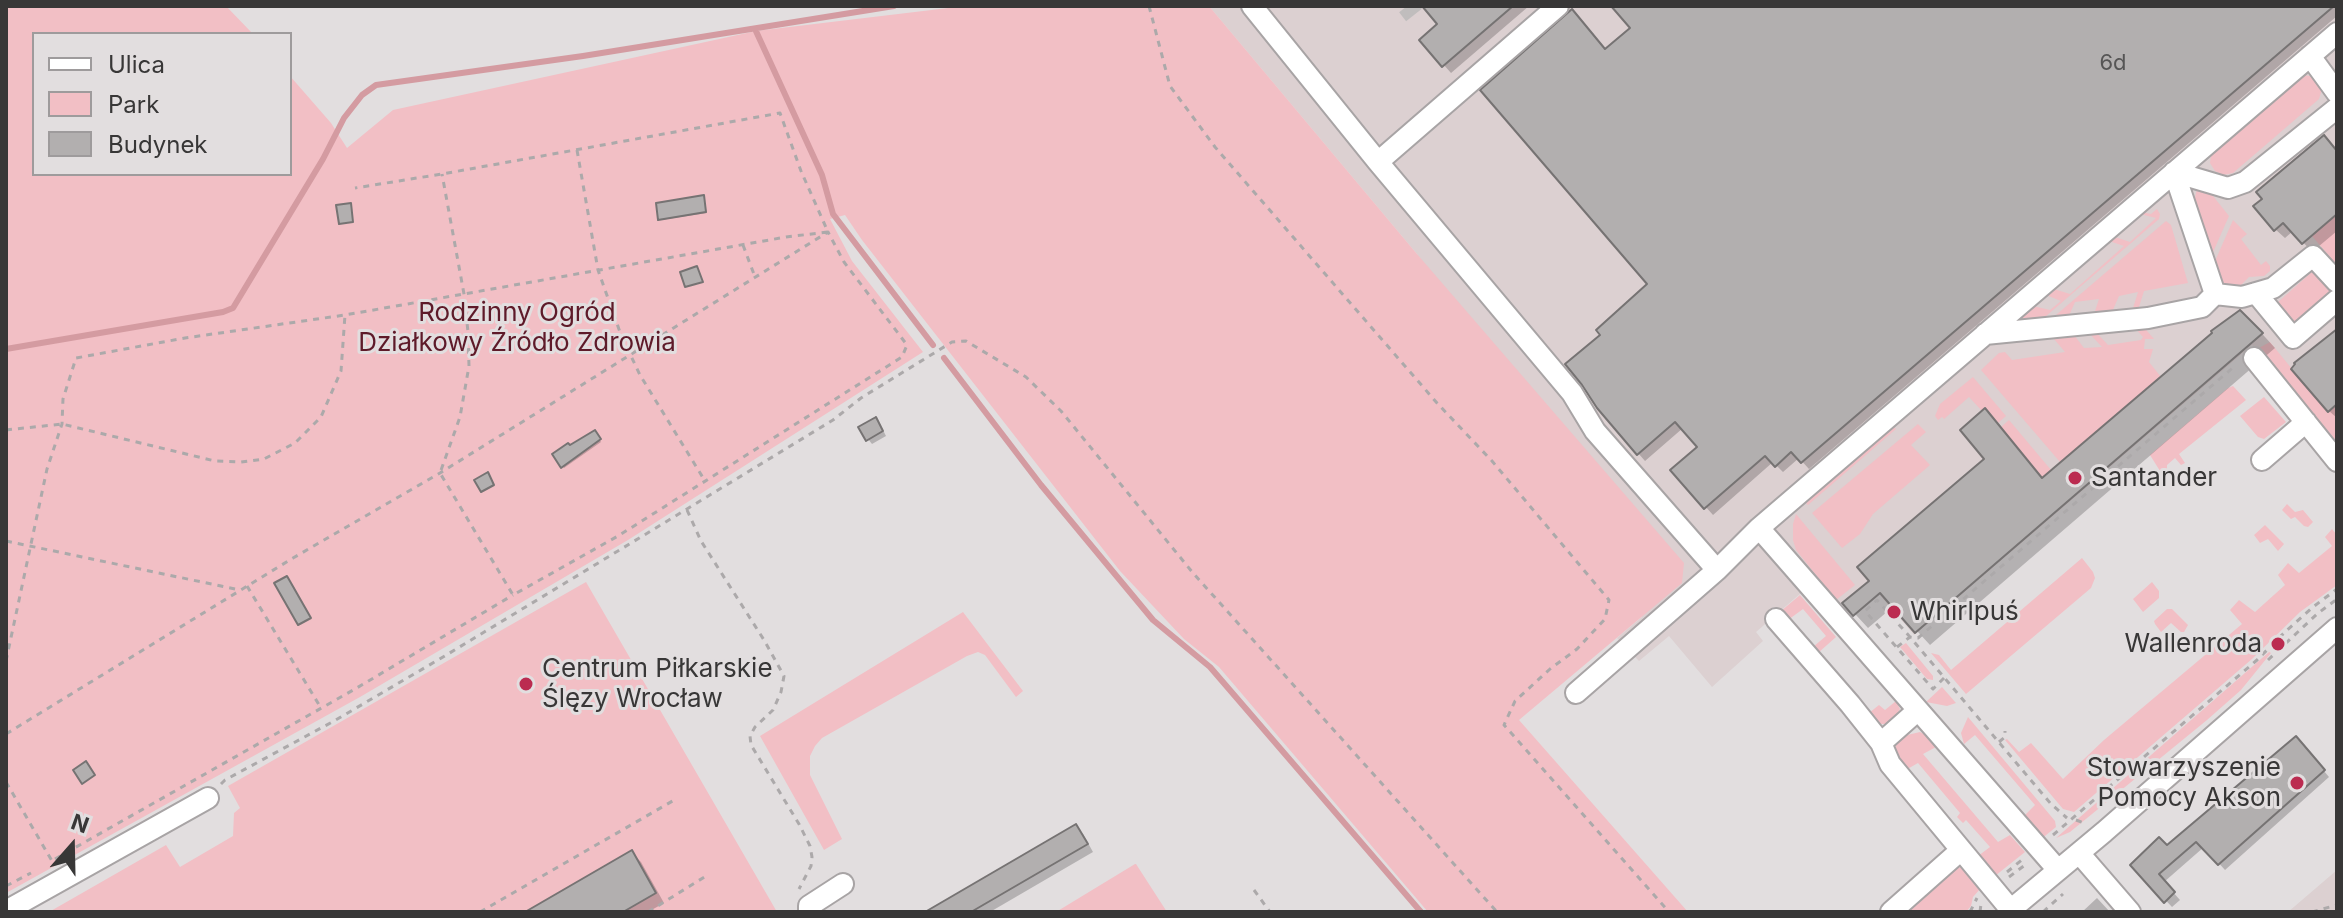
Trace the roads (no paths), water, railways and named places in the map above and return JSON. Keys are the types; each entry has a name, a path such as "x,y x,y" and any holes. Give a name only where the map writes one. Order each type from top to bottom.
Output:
{"street":[{"path":"1252,6 1572,393 1595,431 1717,570"},
{"path":"1378,162 1558,6"},
{"path":"1576,693 1717,570 1759,528 2337,33"},
{"path":"2310,56 2337,93"},
{"path":"2174,172 2228,188 2245,182 2337,108"},
{"path":"2174,172 2215,294"},
{"path":"2215,294 2242,297 2273,288 2313,256 2336,285 2293,338 2256,293"},
{"path":"1985,334 2148,318 2202,307 2215,294"},
{"path":"2245,361 2306,422 2337,461"},
{"path":"2262,460 2306,422"},
{"path":"1759,528 2058,870"},
{"path":"1776,619 1850,704 1881,743 1890,764 2010,911 2337,628"},
{"path":"1881,743 1917,711"},
{"path":"6,911 208,798"},
{"path":"1891,912 1961,850"},
{"path":"2079,853 2130,912"},
{"path":"809,909 843,884"}],"waterway":[{"path":"6,349 233,308 323,159 344,118 362,95 376,85 583,56 894,6"},
{"path":"755,29 822,175 833,214 933,345"},
{"path":"944,358 1041,485 1153,620 1210,667 1421,912"}],"tunnel":[{"path":"1407,6 1414,15"}],"place":[{"name":"Santander","path":"2075,478"},
{"name":"Whirlpuś","path":"1894,612"},
{"name":"Wallenroda","path":"2278,644"},
{"name":"Centrum Piłkarskie Ślęzy Wrocław","path":"526,684"},
{"name":"Stowarzyszenie Pomocy Akson","path":"2297,783"}],"park label":[{"name":"Rodzinny Ogród Działkowy Źródło Zdrowia","path":"517,328"}]}
